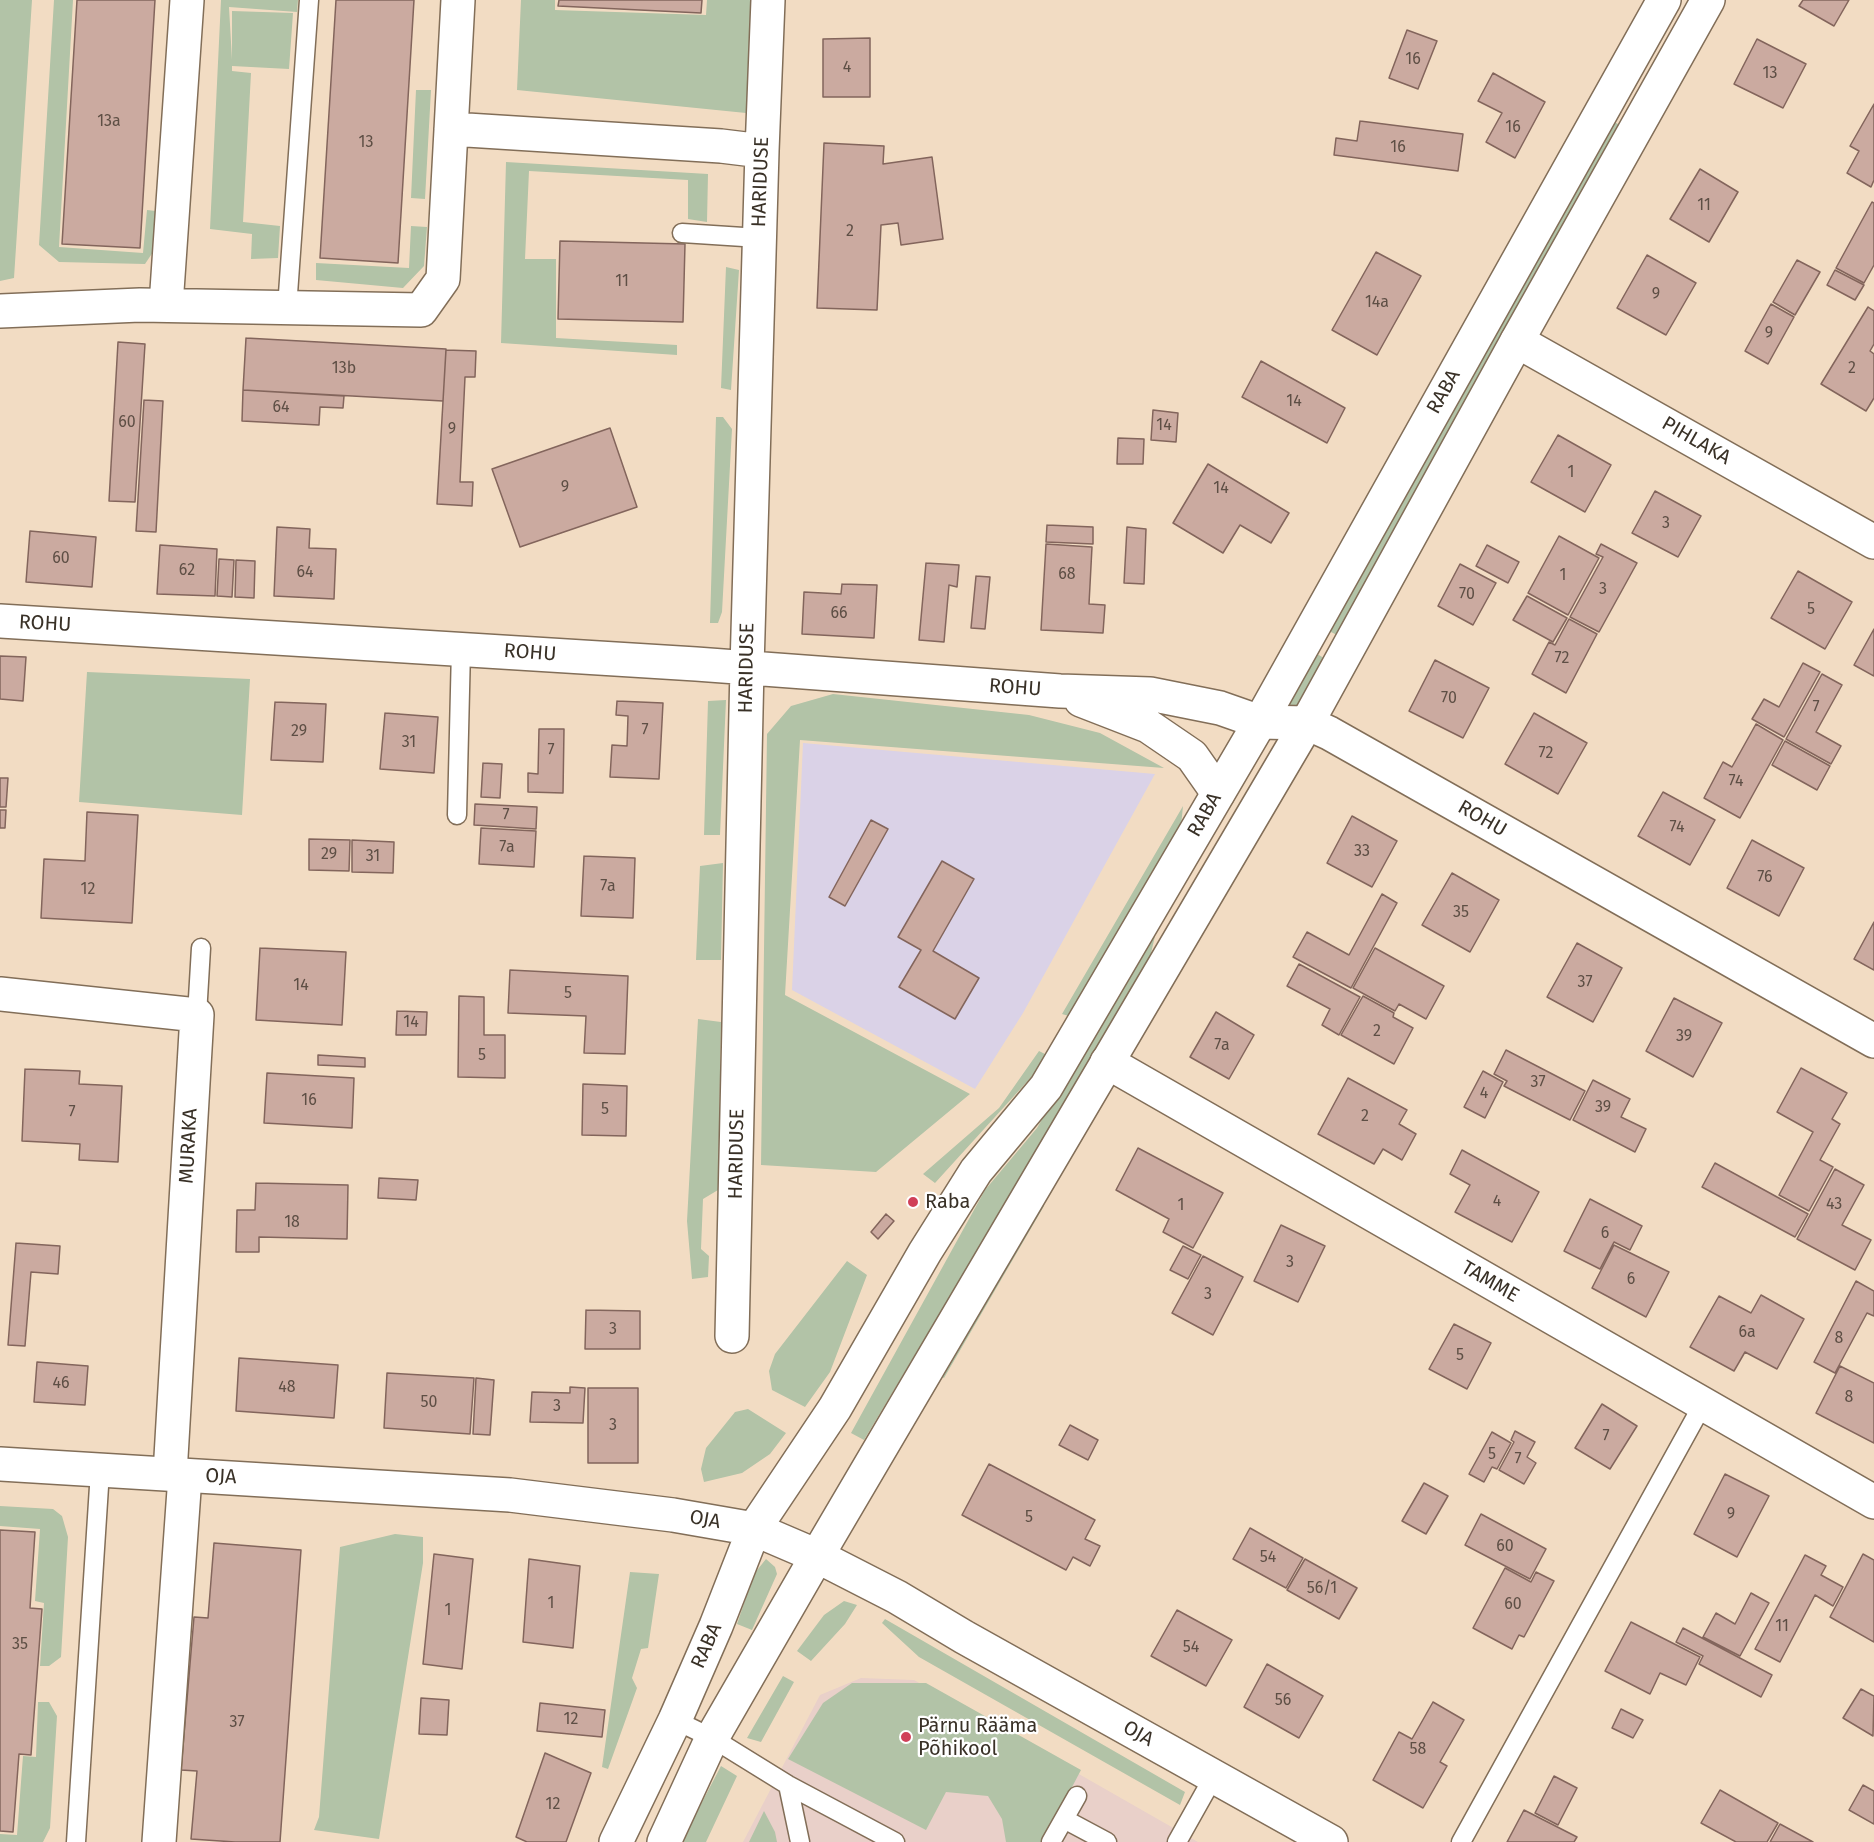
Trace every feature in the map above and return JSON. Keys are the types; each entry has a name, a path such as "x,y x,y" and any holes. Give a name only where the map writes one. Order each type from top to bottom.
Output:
{"street":[{"path":"166,305 187,0"},
{"path":"0,311 140,305 421,310 443,279 458,0"},
{"name":"HARIDUSE","path":"732,1336 747,667 768,0"},
{"name":"RABA","path":"616,1842 675,1720 716,1626 754,1529 835,1408 925,1252 976,1171 1046,1087 1260,722 1664,0"},
{"name":"RABA","path":"664,1842 712,1738 1307,723 1708,0"},
{"path":"451,129 721,146 762,151"},
{"name":"PIHLAKA","path":"1517,341 1874,542"},
{"name":"ROHU","path":"0,621 747,667 1060,691 1150,694 1220,708 1260,722 1307,723 1329,733 1874,1041"},
{"name":"ROHU","path":"1060,691 1148,726 1192,756 1218,793"},
{"path":"0,994 196,1015"},
{"name":"MURAKA","path":"159,1842 178,1475 196,1015"},
{"name":"TAMME","path":"1107,1062 1874,1502"},
{"name":"OJA","path":"0,1464 510,1495 673,1515 754,1529 817,1556 897,1597 964,1637 1331,1842"}],"lane":[{"path":"287,308 309,0"},
{"path":"682,233 759,238"},
{"path":"458,815 461,649"},
{"path":"196,1015 201,948"},
{"path":"1461,1842 1703,1404"},
{"path":"76,1842 100,1471"},
{"path":"675,1720 712,1738 788,1785 895,1842"},
{"path":"1177,1842 1214,1776"},
{"path":"788,1785 800,1842"},
{"path":"1051,1842 1077,1796"},
{"path":"1064,1819 1107,1842"}],"shaded area":[{"path":"803,743 1155,774 1023,1013 975,1089 792,990"},
{"name":"Pärnu Rääma Põhikool","path":"861,1678 914,1680 1198,1842 743,1842 820,1695"}],"green space":[{"path":"0,0 32,0 14,278 0,281"},
{"path":"54,0 73,0 59,247 143,253 147,210 156,211 153,252 145,264 59,262 39,245"},
{"path":"221,0 298,0 297,12 229,7 232,60 232,11 293,13 289,69 232,66 232,71 251,73 243,222 280,226 278,258 251,259 252,234 210,229"},
{"path":"521,0 555,0 555,10 706,15 707,0 752,0 746,113 517,90"},
{"path":"416,90 431,90 425,199 411,198"},
{"path":"1610,120 1624,127 1341,637 1327,630"},
{"path":"506,162 708,174 707,222 688,219 688,180 529,171 525,259 556,259 556,338 677,345 677,355 501,343"},
{"path":"411,226 427,227 424,266 403,288 316,280 316,263 409,268"},
{"path":"726,267 739,270 731,390 721,388"},
{"path":"716,417 723,417 732,429 722,612 718,623 710,623"},
{"path":"1314,652 1327,660 1296,711 1289,709 1288,697"},
{"path":"87,672 250,679 242,815 79,802"},
{"path":"833,694 1029,715 1100,733 1164,768 800,740 785,995 970,1094 876,1172 761,1165 767,734 791,706"},
{"path":"726,700 720,835 704,835 708,701"},
{"path":"1183,806 1181,826 1072,1017 1062,1014"},
{"path":"723,863 721,960 696,960 700,866"},
{"path":"1159,919 1148,966 864,1440 851,1433 985,1190 1037,1128"},
{"path":"698,1019 721,1022 718,1190 703,1199 701,1249 709,1256 708,1277 692,1279 687,1221"},
{"path":"1039,1051 1045,1054 1044,1063 935,1183 923,1174 999,1108"},
{"path":"1040,1201 1044,1206 944,1378 936,1375"},
{"path":"847,1261 867,1275 830,1372 805,1407 772,1390 769,1371 775,1354"},
{"path":"748,1409 786,1433 770,1454 742,1473 704,1482 701,1469 706,1448 735,1412"},
{"path":"0,1506 53,1509 62,1516 68,1537 61,1657 49,1666 40,1666 44,1603 35,1601 40,1529 0,1526"},
{"path":"395,1534 423,1537 423,1563 379,1839 314,1830 319,1817 340,1547"},
{"path":"766,1559 775,1567 777,1574 752,1630 737,1624 754,1574"},
{"path":"630,1572 659,1574 648,1648 641,1649 632,1678 637,1688 608,1769 602,1767"},
{"path":"844,1601 857,1605 845,1624 811,1661 797,1651 824,1615"},
{"path":"885,1619 1185,1792 1180,1805 919,1657 882,1623"},
{"path":"783,1676 794,1682 761,1742 747,1738"},
{"path":"852,1683 926,1683 1081,1770 1043,1842 1006,1842 1002,1819 988,1796 946,1792 926,1830 788,1759 823,1703"},
{"path":"38,1702 49,1702 57,1716 50,1828 43,1842 0,1842 0,1834 17,1835 23,1756 36,1757"},
{"path":"721,1766 737,1776 706,1842 681,1842"},
{"path":"764,1811 775,1832 777,1842 749,1842"}],"building":[{"path":"77,0 155,0 140,248 62,244"},
{"path":"336,0 414,0 398,263 320,258"},
{"path":"559,0 702,0 701,13 558,6"},
{"path":"1803,0 1849,0 1834,26 1799,6"},
{"path":"1407,30 1437,41 1418,89 1389,78"},
{"path":"870,38 870,97 823,97 823,39"},
{"path":"1757,39 1806,64 1783,108 1734,84"},
{"path":"1493,73 1545,102 1515,158 1486,142 1502,113 1478,101"},
{"path":"1874,104 1874,180 1871,187 1847,173 1859,151 1850,146"},
{"path":"1360,121 1463,134 1458,171 1334,155 1336,138 1357,141"},
{"path":"824,143 884,146 883,164 932,157 943,239 901,245 898,223 881,225 877,310 817,308"},
{"path":"1700,169 1738,192 1709,242 1670,219"},
{"path":"1872,202 1874,203 1874,265 1864,283 1836,268"},
{"path":"560,241 685,244 683,322 558,319"},
{"path":"1376,252 1421,276 1377,355 1332,330"},
{"path":"1647,255 1696,283 1666,335 1617,308"},
{"path":"1797,260 1820,272 1795,315 1773,302"},
{"path":"1835,270 1864,285 1855,300 1827,285"},
{"path":"1771,304 1794,317 1768,364 1745,351"},
{"path":"1868,307 1874,311 1874,344 1870,351 1874,354 1874,398 1866,411 1821,384"},
{"path":"246,338 446,349 443,401 243,390"},
{"path":"118,342 145,344 135,502 109,501"},
{"path":"446,350 476,351 475,377 465,377 460,482 473,482 472,506 437,504"},
{"path":"1261,361 1345,408 1327,443 1242,397"},
{"path":"243,390 344,396 343,408 320,407 319,425 242,421"},
{"path":"144,400 163,401 156,532 136,531"},
{"path":"1153,410 1178,413 1176,442 1151,440"},
{"path":"610,428 637,507 520,547 492,469"},
{"path":"1558,435 1611,465 1585,512 1531,482"},
{"path":"1118,438 1144,439 1143,464 1117,464"},
{"path":"1208,464 1289,513 1271,543 1240,525 1223,553 1173,523"},
{"path":"1655,491 1701,516 1678,557 1632,533"},
{"path":"1047,525 1093,527 1093,544 1046,542"},
{"path":"277,527 310,529 309,548 336,549 334,599 274,596"},
{"path":"1127,527 1146,529 1144,584 1124,583"},
{"path":"30,531 96,537 92,587 26,582"},
{"path":"1559,536 1599,558 1568,615 1528,593"},
{"path":"1046,544 1092,547 1089,604 1105,605 1103,633 1041,630"},
{"path":"1601,544 1637,563 1599,632 1570,617 1603,557 1596,554"},
{"path":"160,545 217,549 215,596 157,594"},
{"path":"1487,545 1519,562 1508,583 1476,566"},
{"path":"219,559 234,560 232,597 217,596"},
{"path":"236,560 255,561 254,598 235,597"},
{"path":"926,563 959,565 957,587 949,585 944,642 919,640"},
{"path":"1460,564 1496,583 1473,625 1438,606"},
{"path":"1798,571 1852,602 1825,649 1771,618"},
{"path":"976,576 990,577 985,629 971,628"},
{"path":"842,584 877,585 874,638 802,634 804,592 841,594"},
{"path":"1527,596 1567,618 1553,642 1513,620"},
{"path":"1569,619 1597,634 1566,693 1532,674 1549,642 1555,645"},
{"path":"1874,629 1874,676 1854,665"},
{"path":"0,656 26,657 23,701 0,699"},
{"path":"1435,660 1489,688 1463,738 1409,711"},
{"path":"1803,663 1820,672 1784,737 1752,719 1764,699 1779,707"},
{"path":"1822,674 1842,685 1816,732 1841,746 1831,764 1786,739"},
{"path":"617,701 663,703 659,779 610,777 612,745 627,746 628,716 616,715"},
{"path":"275,702 326,704 323,762 271,760"},
{"path":"385,713 438,717 434,773 380,769"},
{"path":"1534,713 1587,743 1558,794 1505,764"},
{"path":"1756,724 1783,740 1740,818 1704,798 1723,762 1732,767"},
{"path":"539,729 564,729 563,793 528,792 528,773 538,774"},
{"path":"1785,741 1830,766 1817,790 1772,765"},
{"path":"483,763 502,764 500,798 481,797"},
{"path":"0,778 8,778 6,807 0,807"},
{"path":"1663,792 1715,820 1690,865 1638,836"},
{"path":"475,804 537,807 536,829 474,825"},
{"path":"0,810 6,810 5,828 0,828"},
{"path":"87,812 138,815 132,923 41,918 44,859 85,861"},
{"path":"1352,816 1397,841 1372,887 1327,863"},
{"path":"871,820 888,829 845,906 829,897"},
{"path":"481,828 536,831 534,867 479,864"},
{"path":"309,839 350,840 349,871 309,870"},
{"path":"352,840 394,842 393,873 352,872"},
{"path":"1752,840 1804,868 1779,916 1727,888"},
{"path":"584,856 635,858 633,918 581,916"},
{"path":"942,861 974,879 933,951 979,978 955,1019 899,987 921,950 898,937"},
{"path":"1452,873 1499,900 1470,952 1422,925"},
{"path":"1382,894 1397,903 1351,988 1293,957 1307,932 1349,955"},
{"path":"1874,922 1874,970 1854,959"},
{"path":"1577,943 1622,968 1593,1022 1547,997"},
{"path":"260,948 346,952 342,1025 256,1020"},
{"path":"1375,948 1444,986 1426,1019 1399,1004 1395,1011 1353,988"},
{"path":"1299,964 1360,997 1339,1035 1322,1025 1330,1009 1287,986"},
{"path":"510,970 628,976 625,1054 584,1053 586,1016 508,1013"},
{"path":"459,996 484,997 484,1035 505,1035 505,1078 458,1077"},
{"path":"1363,996 1394,1013 1393,1017 1413,1028 1394,1064 1341,1035"},
{"path":"1674,998 1722,1023 1693,1077 1646,1051"},
{"path":"397,1011 427,1012 426,1035 396,1035"},
{"path":"1216,1012 1254,1035 1229,1079 1190,1057"},
{"path":"1506,1050 1585,1091 1570,1120 1504,1086 1507,1081 1494,1074"},
{"path":"318,1055 365,1058 365,1067 318,1065"},
{"path":"1801,1068 1847,1093 1832,1119 1840,1124 1820,1160 1833,1167 1809,1211 1779,1195 1813,1132 1777,1112"},
{"path":"25,1069 80,1071 79,1084 122,1086 118,1162 79,1160 80,1144 22,1141"},
{"path":"1483,1071 1503,1082 1485,1118 1464,1107"},
{"path":"267,1073 354,1078 352,1128 264,1123"},
{"path":"1348,1078 1407,1110 1399,1124 1416,1134 1402,1160 1383,1149 1374,1164 1318,1134"},
{"path":"1593,1080 1630,1099 1621,1117 1646,1129 1635,1152 1573,1120"},
{"path":"583,1084 627,1086 626,1136 582,1135"},
{"path":"1138,1148 1223,1193 1193,1248 1163,1232 1169,1219 1116,1190"},
{"path":"1462,1150 1539,1192 1512,1242 1455,1212 1470,1185 1450,1174"},
{"path":"1715,1163 1808,1214 1795,1237 1702,1187"},
{"path":"1835,1169 1864,1185 1842,1225 1871,1240 1855,1270 1797,1239"},
{"path":"379,1178 418,1180 416,1200 378,1198"},
{"path":"256,1183 348,1185 347,1239 259,1237 259,1252 236,1252 237,1210 255,1210"},
{"path":"1590,1199 1642,1226 1630,1250 1614,1242 1600,1269 1564,1251"},
{"path":"886,1214 894,1221 878,1239 871,1232"},
{"path":"1281,1225 1325,1246 1298,1302 1254,1281"},
{"path":"16,1243 60,1246 58,1274 31,1272 25,1346 8,1345"},
{"path":"1614,1245 1669,1272 1646,1317 1592,1288"},
{"path":"1183,1246 1201,1255 1188,1279 1170,1270"},
{"path":"1203,1256 1243,1277 1213,1335 1172,1313"},
{"path":"1856,1281 1874,1291 1874,1316 1867,1313 1835,1373 1814,1362"},
{"path":"1761,1295 1804,1319 1777,1369 1745,1352 1734,1371 1690,1347 1719,1296 1751,1313"},
{"path":"586,1310 640,1311 640,1349 585,1349"},
{"path":"1454,1324 1491,1343 1467,1389 1429,1369"},
{"path":"239,1358 338,1365 334,1418 236,1411"},
{"path":"37,1362 88,1366 85,1405 34,1402"},
{"path":"1840,1366 1874,1383 1874,1443 1816,1413"},
{"path":"387,1373 474,1378 470,1434 384,1428"},
{"path":"476,1378 494,1380 490,1435 473,1434"},
{"path":"570,1387 585,1388 583,1423 530,1422 532,1392 570,1393"},
{"path":"588,1388 638,1388 638,1463 588,1463"},
{"path":"1602,1404 1637,1426 1610,1469 1575,1448"},
{"path":"1070,1425 1098,1440 1088,1460 1059,1445"},
{"path":"1515,1431 1535,1442 1527,1457 1536,1463 1524,1484 1499,1470 1514,1442 1511,1440"},
{"path":"1492,1432 1511,1443 1497,1469 1492,1467 1484,1482 1469,1474"},
{"path":"989,1464 1095,1520 1085,1539 1100,1546 1090,1566 1073,1557 1066,1570 962,1515"},
{"path":"1725,1474 1769,1496 1737,1557 1694,1534"},
{"path":"1424,1483 1448,1496 1426,1534 1402,1521"},
{"path":"1481,1514 1546,1549 1530,1579 1465,1545"},
{"path":"1250,1528 1303,1558 1286,1588 1233,1559"},
{"path":"0,1530 35,1532 30,1608 42,1609 31,1755 19,1754 13,1832 0,1831"},
{"path":"214,1543 301,1550 280,1842 191,1839 197,1771 181,1770 194,1617 208,1618"},
{"path":"434,1554 473,1559 462,1669 423,1664"},
{"path":"1863,1554 1874,1560 1874,1642 1830,1617"},
{"path":"1805,1555 1826,1566 1821,1575 1843,1587 1833,1606 1815,1595 1780,1662 1755,1649"},
{"path":"529,1559 580,1566 573,1648 523,1642"},
{"path":"1305,1559 1357,1588 1339,1619 1287,1590"},
{"path":"1505,1568 1531,1582 1536,1572 1554,1581 1524,1637 1519,1635 1512,1649 1473,1628"},
{"path":"1751,1593 1769,1603 1740,1656 1703,1637 1716,1613 1735,1624"},
{"path":"1177,1610 1232,1640 1206,1686 1151,1656"},
{"path":"1631,1622 1700,1657 1686,1685 1660,1673 1650,1694 1605,1671"},
{"path":"1683,1628 1772,1675 1761,1697 1699,1664 1703,1656 1676,1642"},
{"path":"1267,1664 1323,1696 1299,1738 1244,1707"},
{"path":"1861,1689 1874,1696 1873,1736 1843,1718"},
{"path":"421,1698 449,1700 447,1735 419,1734"},
{"path":"1433,1702 1464,1720 1440,1762 1447,1766 1423,1808 1373,1780 1399,1732 1412,1739"},
{"path":"540,1703 605,1710 602,1737 537,1731"},
{"path":"1621,1709 1643,1720 1633,1738 1612,1728"},
{"path":"545,1753 591,1773 566,1842 527,1842 516,1837"},
{"path":"1554,1776 1577,1788 1558,1825 1535,1813"},
{"path":"1863,1785 1874,1791 1874,1824 1849,1810"},
{"path":"1720,1790 1778,1823 1767,1842 1736,1842 1701,1823"},
{"path":"1524,1810 1577,1837 1574,1842 1507,1842"},
{"path":"1780,1824 1813,1842 1770,1842"}],"place":[{"name":"Raba","path":"913,1202"},
{"name":"Pärnu Rääma Põhikool","path":"906,1737"}]}
